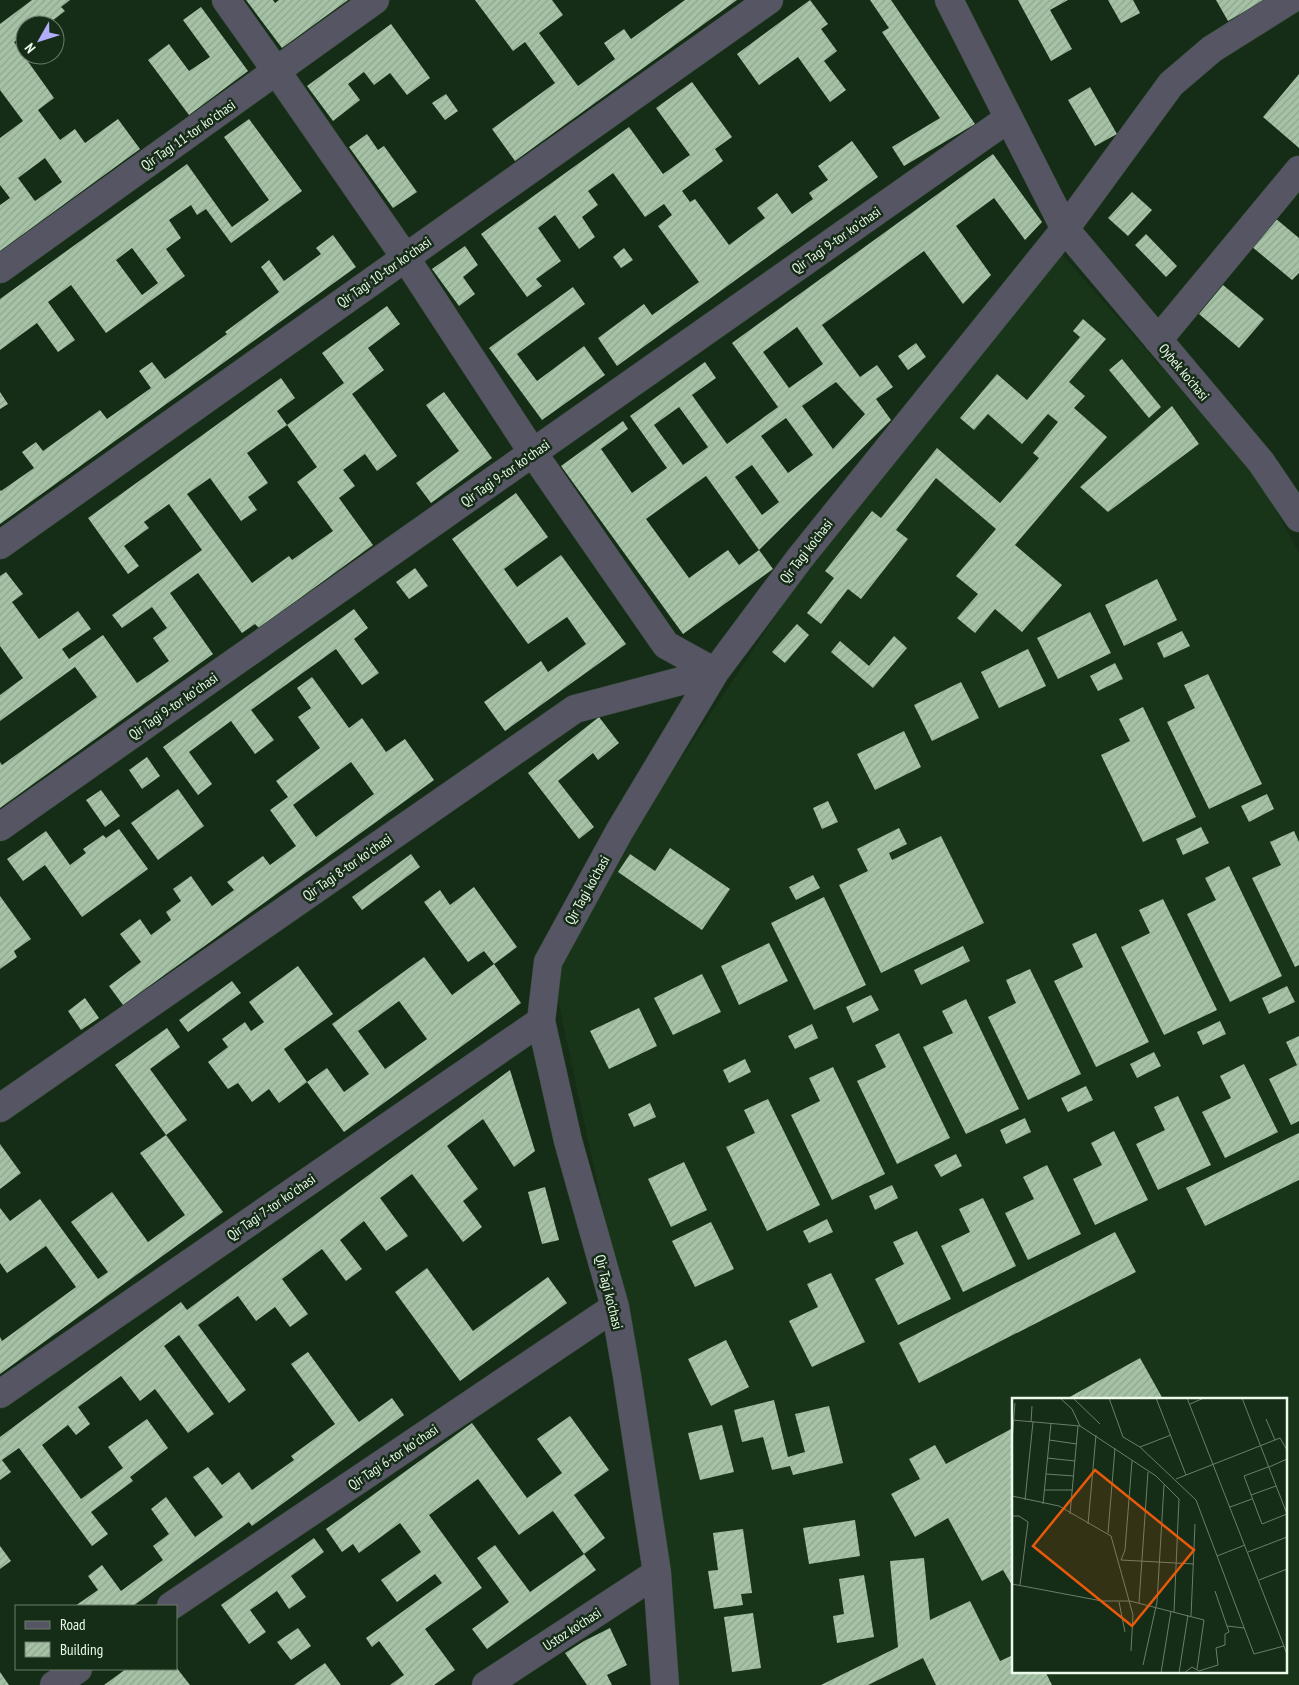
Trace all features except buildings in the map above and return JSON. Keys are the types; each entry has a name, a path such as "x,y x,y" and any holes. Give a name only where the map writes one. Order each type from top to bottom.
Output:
{"street":[{"path":"226,0 278,72 405,257 533,453 666,645 715,672"},
{"name":"Qir Tagi 11-tor koʼchasi","path":"0,269 278,72 375,0"},
{"name":"Qir Tagi 10-tor koʼchasi","path":"0,545 769,0"},
{"name":"Oybek ko'chasi","path":"949,0 1065,229 1260,462 1299,518"},
{"name":"Qir Tagi ko'chasi","path":"665,1685 657,1573 627,1376 614,1307 568,1141 541,1021 548,962 619,832 715,672 800,558 1065,229 1171,84 1212,49 1290,0"},
{"name":"Qir Tagi 9-tor koʼchasi","path":"0,827 1009,118"},
{"path":"1158,340 1299,170"},
{"name":"Qir Tagi 8-tor koʼchasi","path":"0,1108 575,709 715,672"},
{"name":"Qir Tagi 7-tor koʼchasi","path":"0,1394 541,1021"},
{"name":"Qir Tagi 6-tor koʼchasi","path":"172,1605 614,1307"},
{"name":"Ustoz ko'chasi","path":"486,1685 657,1573"},
{"path":"54,1685 76,1670"}],"shaded area":[{"path":"1060,252 1258,477 1299,553 1299,1685 674,1685 637,1368 552,972 609,867 810,564"}]}
